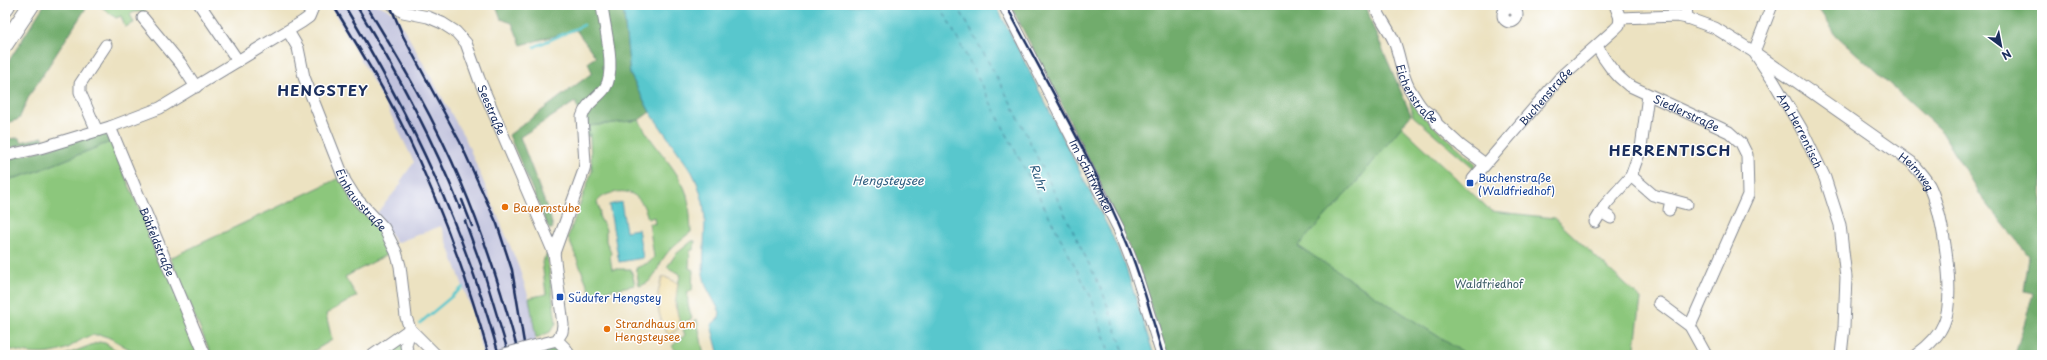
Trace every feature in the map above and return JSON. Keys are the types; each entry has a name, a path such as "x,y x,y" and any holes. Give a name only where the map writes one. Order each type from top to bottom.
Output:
{"highway":[{"path":"5,44 31,5"}],"street":[{"path":"200,5 238,61"},
{"path":"5,156 40,148 110,127 160,108 309,17 314,5"},
{"name":"Seestraße","path":"394,5 404,12 428,17 442,23 456,32 466,43 479,79 554,253 563,325 562,332 557,340"},
{"name":"Seestraße","path":"554,253 584,170 585,163 582,117 584,111 604,89 608,81 610,67 602,5"},
{"name":"Im Schiffwinkel","path":"1004,5 1120,231 1134,267 1162,355"},
{"name":"Eichenstraße","path":"1374,5 1394,42 1401,70 1409,88 1423,109 1429,111 1437,124 1485,164"},
{"path":"1615,5 1620,18"},
{"path":"1686,5 1687,18"},
{"path":"1754,52 1772,5"},
{"name":"Am Herrentisch","path":"1620,18 1668,16 1687,18 1715,28 1754,52 1801,128 1825,178 1834,201 1840,225 1846,277 1841,355"},
{"path":"143,18 181,64 196,87"},
{"name":"Buchenstraße","path":"1473,179 1558,79 1615,29 1619,25 1620,18"},
{"name":"Einhausstraße","path":"288,31 298,48 304,77 345,181 355,197 384,228 396,252 400,266 406,317 410,329"},
{"path":"97,131 80,92 80,84 106,45"},
{"name":"Siedlerstraße","path":"1597,46 1606,63 1617,76 1628,85 1729,132 1741,143 1747,155 1748,195 1690,326"},
{"name":"Heimweg","path":"1754,52 1911,162 1926,179 1931,188 1945,246 1947,304 1942,327 1932,341 1916,355"},
{"path":"1595,222 1606,215 1612,197 1631,176 1641,148 1648,94"},
{"name":"Böhfeldstraße","path":"110,127 205,355"},
{"path":"1631,176 1653,195 1670,205 1687,204"},
{"path":"1659,303 1690,326 1706,355"},
{"path":"373,355 410,329"},
{"path":"408,355 406,346 410,329"},
{"path":"410,329 436,355"},
{"path":"501,355 557,340 566,349 568,355"}],"shaded area":[{"path":"330,5 379,5 395,13 466,140 518,265 529,298 538,355 483,355 472,311 441,226 396,243 377,213 402,183 400,182 414,162 385,103"}],"green space":[{"path":"44,5 88,5 29,96 19,119 5,124 5,67"},
{"path":"99,5 147,5 145,11 130,14 134,23 125,27 121,16 116,18"},
{"path":"496,5 623,5 630,74 650,112 639,120 589,126 590,136 583,137 582,117 575,102 520,137 550,216 553,227 552,229 549,229 509,135 592,73 588,62 596,57 576,30 521,45 512,23 501,19"},
{"path":"1010,5 1366,5 1373,27 1411,115 1354,185 1298,246 1467,355 1166,355 1139,269 1059,98"},
{"path":"1816,5 2042,5 2042,355 2015,355 2033,294 2024,292 2029,256 1980,195 1942,132 1836,35"},
{"path":"1413,101 1425,118 1476,164 1474,168 1413,116 1410,102"},
{"path":"639,120 649,137 674,169 684,187 689,203 691,232 668,252 652,278 645,284 639,286 636,268 650,262 654,257 649,223 655,224 654,217 648,219 644,206 632,194 620,192 610,193 604,196 597,202 600,211 599,216 606,230 606,241 611,253 612,269 631,269 635,285 591,294 568,237 592,171 589,126"},
{"name":"Waldfriedhof","path":"1401,126 1491,211 1554,218 1641,299 1634,355 1467,355 1297,246 1354,185"},
{"path":"105,133 110,142 35,172 5,181 5,160"},
{"path":"43,137 44,140 5,149 5,139 19,138 21,142"},
{"path":"110,142 200,349 195,353 148,354 134,351 112,339 98,335 86,337 68,348 53,353 36,354 5,348 5,181 35,172"},
{"path":"339,178 380,229 392,252 345,277 357,296 326,314 332,340 312,352 314,355 214,355 210,352 170,258"},
{"path":"692,241 695,241 694,249 690,251 689,268 693,270 692,291 688,291 688,298 692,318 681,326 677,313 676,294 681,275 667,267 676,254"},
{"path":"547,254 556,323 550,332 536,338 529,298 546,294 542,262"},
{"path":"697,319 704,355 680,355 672,346 685,335 683,330"},
{"path":"99,342 105,343 124,355 65,355"},
{"path":"399,343 403,346 406,355 378,355"},
{"path":"542,349 558,349 564,355 544,355"}],"sand":[{"path":"663,276 678,283 675,305 681,326 669,336 662,322 658,307 658,292"}],"water":[{"name":"Hengsteysee","path":"623,5 996,5 1111,233 1125,265 1154,355 719,355 711,325 719,318 720,312 706,286 703,274 705,219 703,202 692,172 650,112 630,74"},
{"path":"621,202 626,231 638,229 643,258 619,262 609,205"}],"waterway":[{"path":"534,47 584,25"},
{"path":"420,323 463,287"}],"ferry route":[{"path":"940,5 1092,299 1110,355"},
{"path":"957,5 1012,105 1103,293 1125,355"}],"railway":[{"path":"333,5 388,99 418,158 452,241 472,298 489,355"},
{"path":"344,5 392,90 434,175 469,262 499,355"},
{"path":"356,5 412,104 438,155 460,208"},
{"path":"366,5 417,92 451,159 478,224 493,267 519,355"},
{"path":"390,5 403,36 460,142 497,224 512,270 526,355"},
{"path":"1006,5 1085,152 1114,212 1137,270 1163,355"},
{"path":"462,200 472,226"},
{"path":"465,221 485,276 509,355"}],"place":[{"name":"Buchenstraße (Waldfriedhof)","path":"1470,183"},
{"name":"Bauernstube","path":"505,207"},
{"name":"Südufer Hengstey","path":"560,297"},
{"name":"Strandhaus am Hengsteysee","path":"607,329"}],"district":[{"name":"HENGSTEY","path":"323,89"},
{"name":"HERRENTISCH","path":"1670,149"}],"water label":[{"name":"Ruhr","path":"1039,177"}]}
